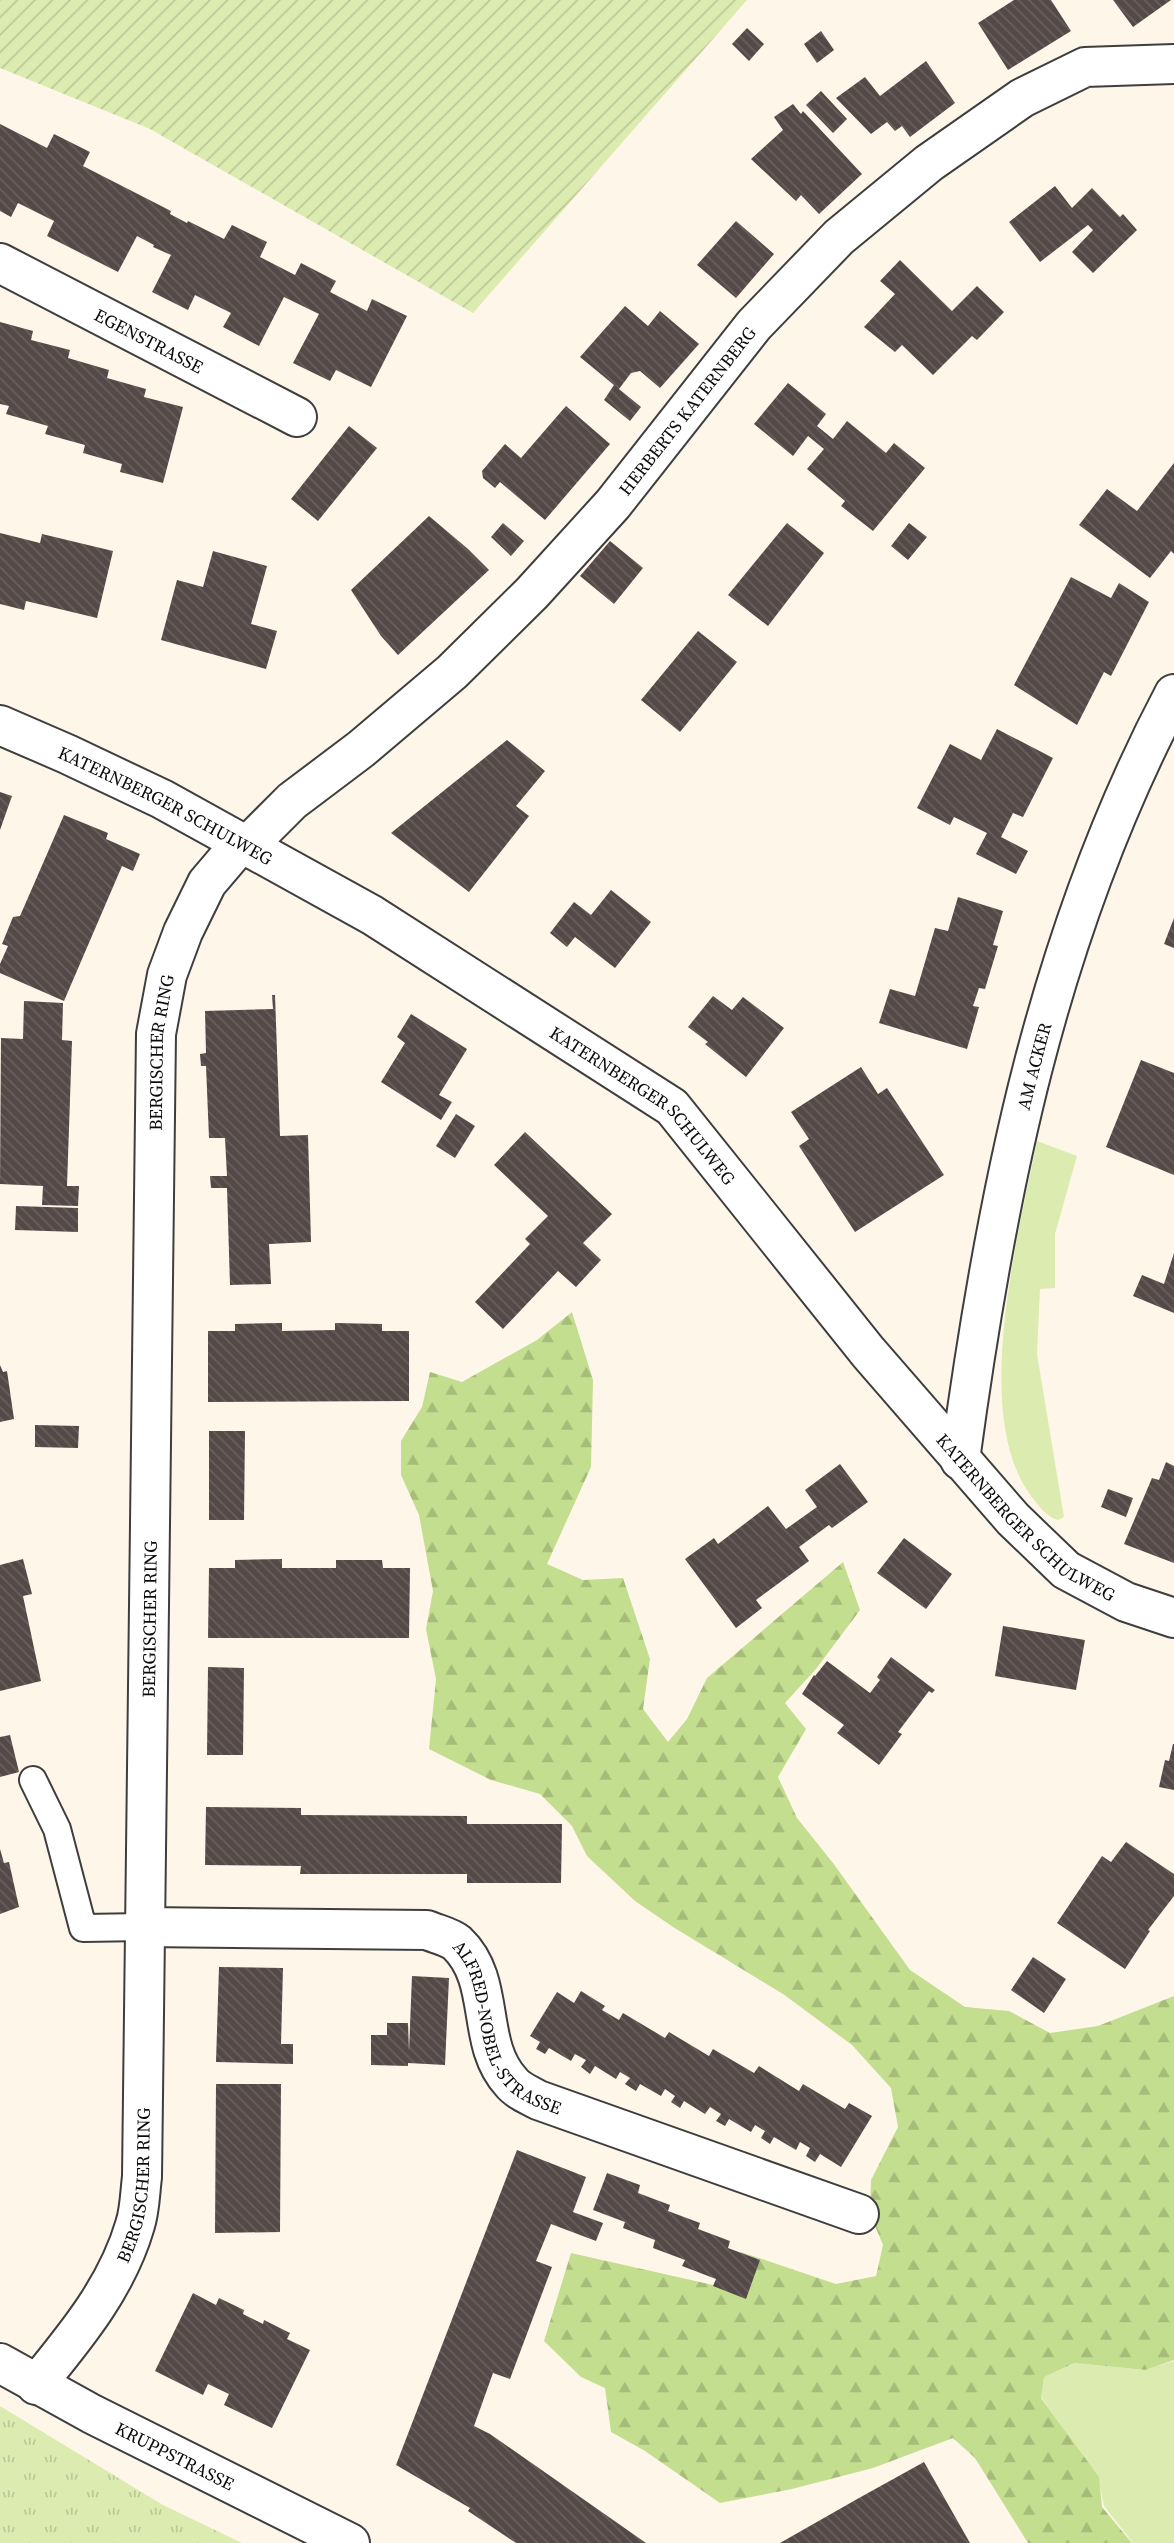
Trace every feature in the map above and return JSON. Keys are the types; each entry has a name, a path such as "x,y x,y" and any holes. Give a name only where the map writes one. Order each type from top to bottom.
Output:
{"street":[{"name":"HERBERTS KATERNBERG","path":"244,844 292,801 361,749 452,672 532,593 613,504 754,325 839,237 929,163 1023,98 1085,67 1174,64"},
{"name":"EGENSTRASSE","path":"0,263 297,417"},
{"name":"AM ACKER","path":"960,1460 977,1331 990,1258 1033,1059 1059,972 1101,852 1140,758 1174,694"},
{"name":"KATERNBERGER SCHULWEG","path":"0,726 162,799 372,915 672,1107 868,1352 1013,1519 1066,1570 1126,1602 1174,1618"},
{"name":"BERGISCHER RING","path":"36,2385 101,2300 122,2263 136,2222 142,2177 156,1034 167,975 183,932 207,883 244,844"},
{"name":"ALFRED-NOBEL-STRASSE","path":"144,1927 427,1930 437,1934 456,1942 474,1968 485,1998 490,2043 498,2064 512,2084 538,2100 859,2214"},
{"name":"KRUPPSTRASSE","path":"0,2363 36,2385 350,2543"}],"lane":[{"path":"33,1780 57,1829 83,1928 144,1927"}],"green space":[{"path":"0,0 747,0 473,313 150,129 0,68"},
{"path":"1037,1141 1077,1156 1055,1234 1055,1288 1040,1289 1037,1354 1064,1517 1058,1520 1039,1507 1013,1461 1004,1419 1001,1372 1011,1273"},
{"path":"572,1312 593,1380 591,1467 547,1564 583,1580 623,1578 650,1659 643,1709 668,1742 687,1719 707,1678 843,1562 860,1610 816,1669 785,1703 806,1729 778,1777 797,1818 910,1970 965,2007 1009,2011 1050,2033 1098,2026 1174,1996 1174,2360 1145,2370 1075,2363 1044,2377 1041,2398 1099,2477 1102,2507 1132,2543 1028,2543 975,2458 953,2438 873,2468 792,2489 720,2503 645,2451 611,2432 605,2388 581,2377 544,2341 571,2253 722,2287 741,2252 836,2284 876,2276 883,2245 870,2214 871,2180 898,2127 891,2088 852,2045 783,1994 635,1901 587,1856 572,1826 540,1794 491,1780 429,1749 436,1679 426,1629 433,1591 419,1515 401,1475 401,1441 422,1407 430,1372 462,1382 537,1340"},
{"path":"1174,2361 1174,2543 1133,2543 1104,2506 1098,2477 1041,2397 1044,2377 1076,2363 1143,2370"},
{"path":"0,2406 163,2505 242,2543 0,2543"}],"building":[{"path":"1014,0 1051,0 1071,31 1008,70 978,23"},
{"path":"1113,0 1171,0 1133,27"},
{"path":"747,28 764,44 749,61 732,44"},
{"path":"821,31 834,50 817,63 804,44"},
{"path":"926,61 955,103 910,137 902,126 895,131 887,122 871,134 836,98 865,77 880,96"},
{"path":"821,91 847,119 833,133 806,105"},
{"path":"793,104 801,114 803,111 862,174 819,214 801,195 796,201 751,159 783,130 774,117"},
{"path":"0,124 47,148 54,134 90,152 83,166 171,211 170,214 187,223 188,221 224,239 232,225 267,242 260,257 295,275 301,263 336,281 330,292 367,311 372,299 407,316 371,387 336,370 330,381 293,363 319,314 284,297 259,346 223,327 231,313 195,295 188,310 152,292 171,255 137,236 118,272 47,236 54,221 18,203 11,217 0,211"},
{"path":"1055,186 1072,208 1092,188 1120,217 1123,214 1137,230 1093,273 1072,252 1093,230 1088,225 1040,262 1009,222"},
{"path":"736,221 774,254 736,298 697,265"},
{"path":"900,260 952,311 977,286 1004,312 977,340 972,336 933,375 902,345 895,352 864,327 895,294 880,281"},
{"path":"625,306 648,326 660,311 699,344 660,388 640,371 631,373 619,389 641,407 630,421 604,400 614,385 580,357"},
{"path":"0,322 33,331 31,340 70,350 68,358 109,370 107,378 146,389 144,397 183,407 163,483 120,472 122,464 83,453 85,445 45,434 48,426 6,414 9,406 0,404"},
{"path":"788,383 826,414 817,426 833,439 847,421 886,453 894,443 925,468 873,531 841,506 845,501 807,469 824,449 808,436 793,456 754,424"},
{"path":"566,406 610,444 545,520 500,482 495,488 483,478 482,471 505,444 521,458"},
{"path":"349,426 377,448 318,521 291,499"},
{"path":"1174,463 1174,554 1171,551 1150,578 1079,525 1107,489 1137,511"},
{"path":"429,516 489,570 398,655 381,636 351,590"},
{"path":"503,523 524,541 511,556 491,537"},
{"path":"787,523 824,553 768,626 728,595"},
{"path":"909,523 927,537 908,560 891,546"},
{"path":"0,533 40,543 42,534 113,551 97,618 26,601 24,610 0,604"},
{"path":"610,541 643,568 614,604 580,576"},
{"path":"213,551 267,566 251,624 277,631 266,669 161,640 177,580 203,587"},
{"path":"1071,577 1111,598 1119,583 1149,602 1111,676 1104,672 1077,725 1014,685"},
{"path":"698,631 737,662 680,732 641,700"},
{"path":"997,729 1053,758 1023,817 1013,813 1001,837 1028,851 1016,874 976,854 987,833 954,817 950,825 917,808 950,744 981,760"},
{"path":"507,740 545,771 516,806 529,816 469,892 391,833"},
{"path":"0,792 12,796 0,830"},
{"path":"64,815 108,833 106,839 140,854 133,871 122,866 64,1001 0,973 0,964 8,946 2,944 13,917 20,916"},
{"path":"611,890 651,922 615,968 575,937 567,947 550,933 574,902 591,915"},
{"path":"958,897 1003,911 993,945 998,946 985,989 979,988 973,1006 979,1007 967,1049 879,1023 890,989 915,996 935,928 948,931"},
{"path":"1174,918 1174,948 1164,944"},
{"path":"272,995 275,995 280,1136 308,1135 311,1242 269,1244 271,1284 230,1285 227,1188 211,1188 210,1176 227,1176 225,1138 209,1138 206,1066 201,1066 200,1054 206,1053 205,1011 273,1009"},
{"path":"713,996 732,1010 743,997 784,1028 746,1077 688,1027"},
{"path":"24,1001 63,1003 62,1040 72,1041 67,1186 79,1186 78,1206 42,1205 43,1186 0,1184 1,1038 23,1039"},
{"path":"411,1014 467,1049 439,1095 452,1102 441,1120 381,1082 405,1043 397,1037"},
{"path":"1141,1060 1174,1073 1174,1175 1106,1147"},
{"path":"861,1067 878,1094 887,1088 944,1175 855,1232 799,1146 809,1139 791,1112"},
{"path":"456,1114 475,1126 455,1158 436,1146"},
{"path":"525,1132 612,1214 583,1243 601,1260 576,1287 558,1271 503,1329 475,1302 530,1244 525,1239 548,1216 494,1165"},
{"path":"16,1206 78,1208 78,1232 15,1230"},
{"path":"1174,1253 1174,1313 1133,1296 1142,1275 1164,1284"},
{"path":"282,1323 282,1331 335,1330 335,1323 382,1324 382,1331 409,1331 409,1401 208,1402 208,1331 235,1331 235,1324"},
{"path":"0,1365 3,1372 7,1371 14,1419 0,1422"},
{"path":"35,1425 79,1426 78,1448 35,1447"},
{"path":"209,1431 245,1431 244,1520 209,1520"},
{"path":"1166,1462 1174,1466 1174,1563 1124,1544 1152,1478 1159,1480"},
{"path":"840,1464 868,1502 832,1528 829,1525 799,1547 809,1561 756,1600 762,1608 736,1628 685,1559 714,1538 718,1544 768,1506 786,1529 817,1507 805,1490"},
{"path":"1108,1489 1133,1498 1126,1517 1101,1507"},
{"path":"904,1538 952,1574 926,1609 877,1573"},
{"path":"23,1559 32,1594 23,1596 41,1681 0,1691 0,1565"},
{"path":"282,1559 282,1568 336,1568 336,1560 382,1560 383,1568 410,1568 409,1638 208,1638 209,1568 235,1568 235,1560"},
{"path":"1003,1626 1085,1640 1076,1690 995,1676"},
{"path":"891,1657 935,1690 932,1693 929,1691 898,1732 902,1734 879,1765 837,1733 844,1725 802,1694 827,1661 870,1693"},
{"path":"208,1667 244,1668 243,1755 207,1755"},
{"path":"10,1735 19,1772 0,1777 0,1737"},
{"path":"1173,1744 1174,1790 1159,1787 1165,1760 1169,1761"},
{"path":"206,1807 301,1808 301,1815 467,1816 467,1824 562,1824 561,1883 467,1883 467,1874 300,1874 301,1866 205,1865"},
{"path":"1126,1842 1174,1874 1174,1896 1148,1930 1150,1931 1125,1969 1057,1923 1102,1856 1111,1862"},
{"path":"0,1849 4,1863 9,1862 19,1907 0,1914"},
{"path":"1033,1957 1066,1979 1044,2013 1011,1990"},
{"path":"219,1967 283,1968 281,2044 293,2044 293,2064 216,2062"},
{"path":"412,1976 449,1978 445,2065 371,2065 371,2035 387,2035 387,2023 408,2023 409,2051"},
{"path":"581,1991 605,2006 602,2010 619,2020 623,2013 665,2038 669,2032 709,2056 713,2049 754,2073 759,2066 799,2091 803,2084 845,2109 849,2103 872,2116 841,2167 820,2154 815,2162 806,2156 810,2148 800,2142 796,2150 774,2137 770,2144 761,2138 765,2131 755,2125 751,2132 729,2119 725,2126 716,2121 721,2114 710,2107 705,2114 684,2101 680,2108 671,2102 675,2096 665,2089 661,2096 640,2084 636,2091 625,2084 630,2078 620,2072 616,2079 595,2066 590,2074 581,2067 586,2060 575,2054 571,2061 549,2048 545,2054 536,2049 540,2042 530,2036 557,1992 574,2003"},
{"path":"216,2084 281,2084 280,2232 215,2233"},
{"path":"517,2150 586,2177 573,2212 603,2223 596,2241 551,2224 536,2261 552,2267 510,2379 493,2373 474,2426 490,2434 646,2543 516,2543 468,2511 470,2508 396,2465"},
{"path":"607,2173 640,2185 638,2193 670,2205 668,2211 700,2223 698,2229 730,2241 728,2248 760,2260 746,2299 713,2286 716,2279 682,2266 685,2260 653,2248 655,2240 623,2228 625,2222 593,2210"},
{"path":"193,2293 216,2305 219,2298 244,2310 243,2314 263,2324 264,2320 290,2333 287,2339 310,2350 272,2428 224,2405 229,2394 208,2384 203,2395 155,2371"},
{"path":"924,2462 970,2543 780,2543 859,2498"}]}
